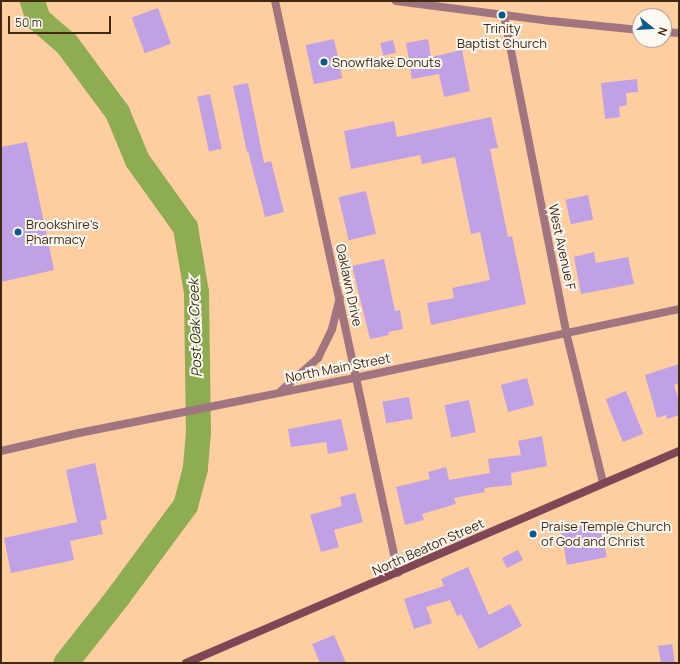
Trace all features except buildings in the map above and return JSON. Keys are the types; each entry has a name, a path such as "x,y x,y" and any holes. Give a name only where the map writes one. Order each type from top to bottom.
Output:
{"main road":[{"name":"North Beaton Street","path":"186,663 679,451"}],"street":[{"name":"Oaklawn Drive","path":"275,1 340,297 355,378 398,573"},
{"path":"396,1 632,29"},
{"name":"West Avenue F","path":"504,15 519,101 566,332 603,483"},
{"path":"281,391 318,358 332,329 340,297"},
{"name":"North Main Street","path":"1,451 79,433 167,416 281,391 355,378 679,309"}],"waterway":[{"name":"Post Oak Creek","path":"32,1 38,19 66,43 117,112 137,160 185,227 196,292 198,432 195,468 185,505 118,596 65,663"}],"place":[{"name":"Trinity Baptist Church","path":"502,15"},
{"name":"Snowflake Donuts","path":"324,62"},
{"name":"Brookshire's Pharmacy","path":"18,232"},
{"name":"Praise Temple Church of God and Christ","path":"533,534"}]}
